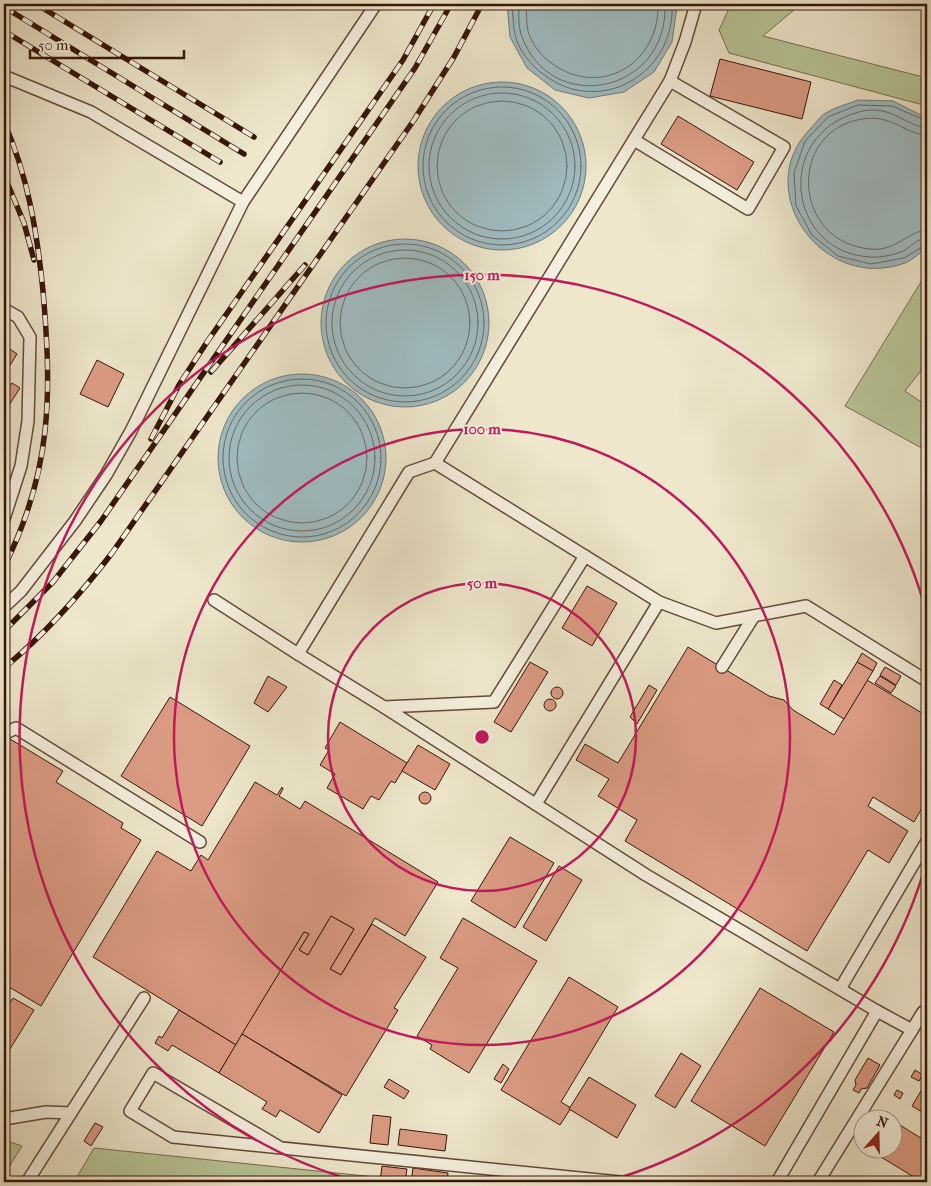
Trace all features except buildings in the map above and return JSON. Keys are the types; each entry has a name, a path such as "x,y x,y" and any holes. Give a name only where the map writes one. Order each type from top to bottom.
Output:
{"lane":[{"path":"4,607 21,591 75,521 106,475 131,431 243,202 376,4"},
{"path":"298,654 409,472 435,463 634,140 670,81 685,42 696,4"},
{"path":"4,76 92,112 243,202"},
{"path":"634,140 748,209 784,147 670,81"},
{"path":"4,309 18,317 30,337 28,421 21,466 4,519"},
{"path":"435,463 659,602 716,623 806,606 927,681"},
{"path":"384,707 494,702 584,556"},
{"path":"214,600 646,875 912,1030"},
{"path":"536,804 659,602"},
{"path":"722,668 754,616"},
{"path":"4,734 16,728 200,842"},
{"path":"840,989 927,841"},
{"path":"27,1182 144,998"},
{"path":"777,1182 877,1011"},
{"path":"818,1182 923,1012 927,1013"},
{"path":"281,1148 153,1073 130,1111 173,1136 281,1148 620,1182"},
{"path":"4,1119 46,1112 71,1112"}],"green space":[{"path":"731,4 801,4 763,36 927,78 927,106 729,53 719,30"},
{"path":"927,272 927,365 905,391 927,406 927,451 845,406"},
{"path":"4,1140 22,1146 4,1175"},
{"path":"94,1148 424,1182 74,1182"}],"water":[{"path":"507,4 676,4 677,7 672,42 654,72 624,92 589,98 555,90 527,68 510,37"},
{"path":"494,82 510,82 542,92 567,113 580,134 586,166 580,198 572,213 555,231 534,244 510,250 494,250 470,244 455,236 432,213 424,198 418,174 418,158 424,134 432,119 455,96 470,88"},
{"path":"858,100 893,101 927,118 927,248 905,263 875,268 847,263 823,250 804,230 792,207 788,180 793,154 810,129 822,116 833,109"},
{"path":"397,239 413,239 445,249 470,270 483,291 489,323 483,355 475,370 458,388 437,401 413,407 397,407 373,401 358,393 335,370 327,355 321,331 321,315 327,291 335,276 358,253 373,245"},
{"path":"294,374 310,374 342,384 367,405 380,426 386,458 380,490 372,505 355,523 334,536 310,542 294,542 270,536 255,528 232,505 224,490 218,466 218,450 224,426 232,411 255,388 270,380"}],"railway":[{"path":"36,4 254,137"},
{"path":"151,439 179,385 403,60 434,4"},
{"path":"4,631 53,582 101,521 415,68 451,4"},
{"path":"4,668 34,642 61,614 112,553 414,120 454,57 482,4"},
{"path":"4,7 244,154"},
{"path":"4,31 220,162"},
{"path":"4,122 25,184 38,247 46,329 47,364 45,432 40,465 32,498 20,532 4,567"},
{"path":"4,175 24,223 34,260"},
{"path":"211,372 305,265"}]}
